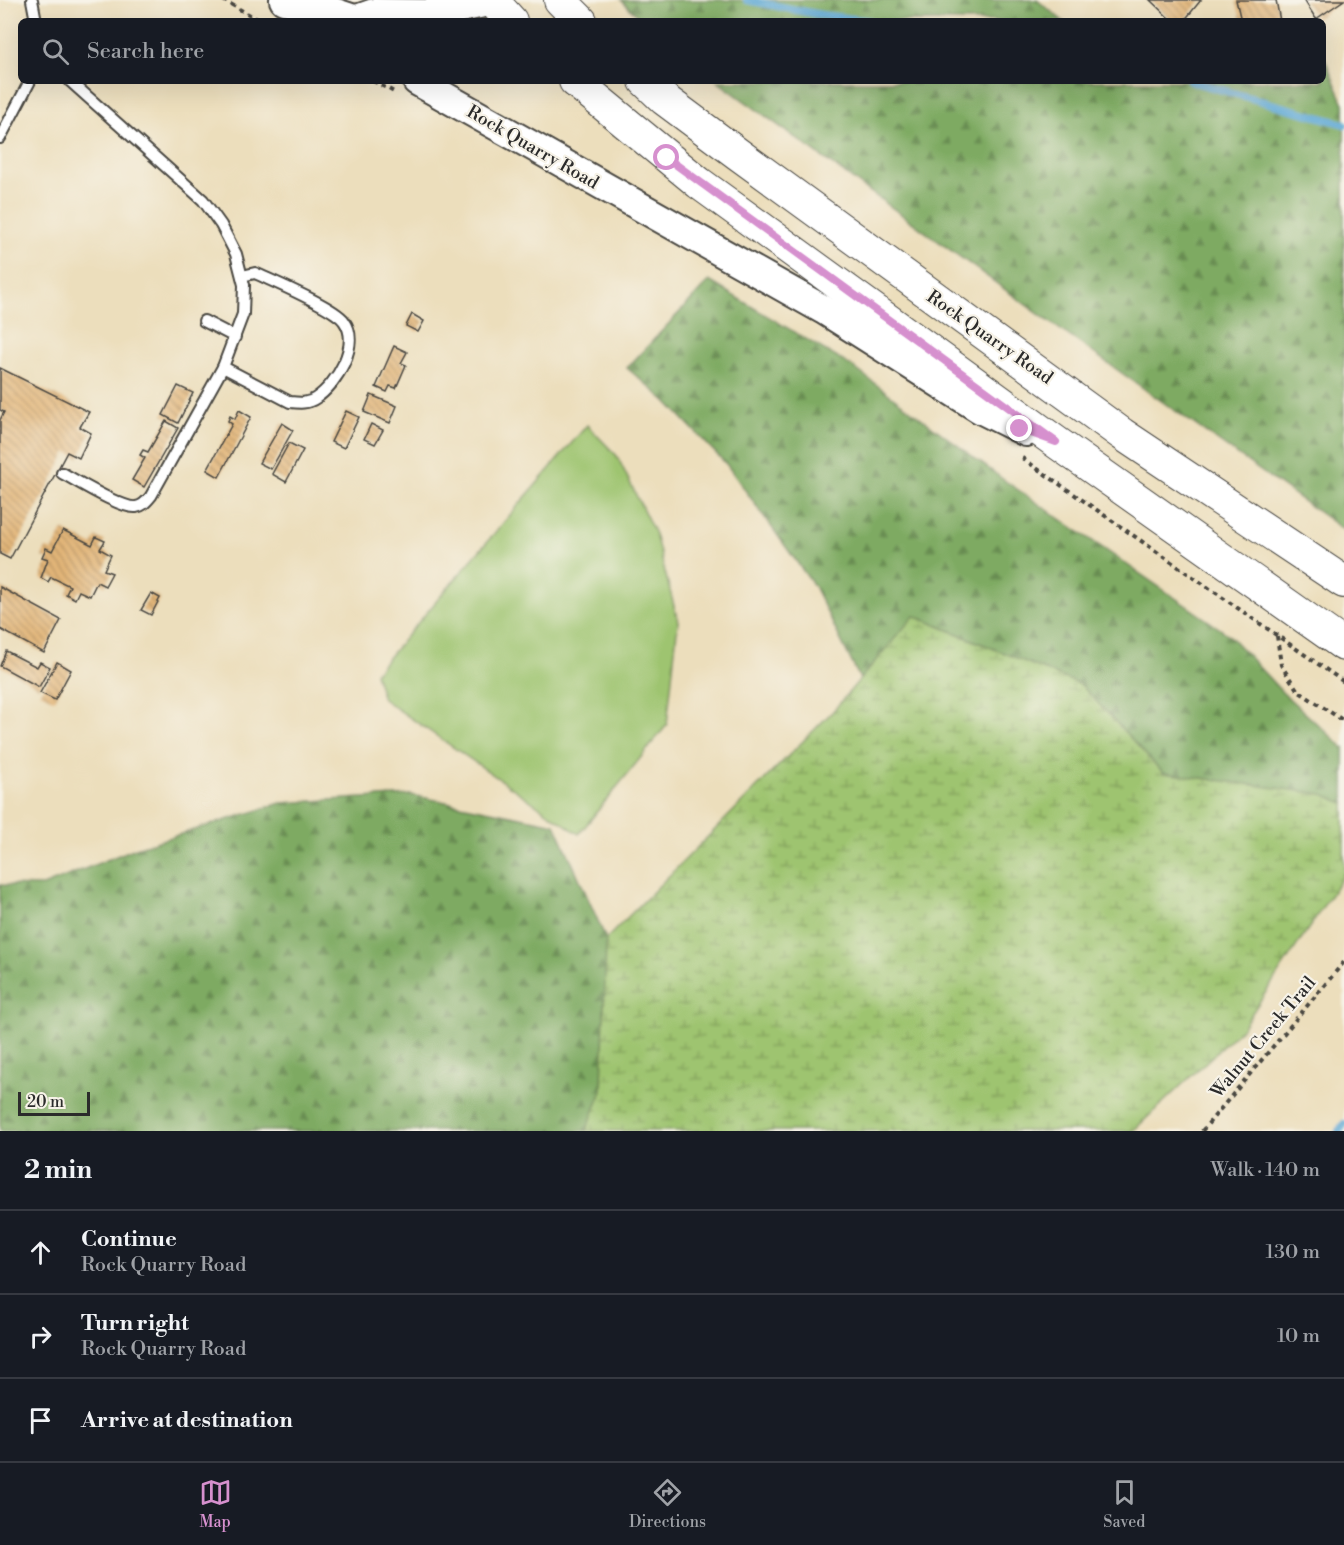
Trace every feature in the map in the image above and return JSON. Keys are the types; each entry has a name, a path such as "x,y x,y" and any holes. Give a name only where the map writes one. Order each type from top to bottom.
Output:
{"main road":[{"path":"284,0 352,18"},
{"path":"284,0 311,18"},
{"path":"360,18 382,0"},
{"path":"560,0 578,18"},
{"path":"363,18 374,13 432,14 498,6"},
{"path":"475,18 498,6"},
{"name":"Rock Quarry Road","path":"422,84 824,310 980,409 1020,429 1056,442"},
{"name":"Rock Quarry Road","path":"579,84 699,183 1056,442 1344,645"},
{"name":"Rock Quarry Road","path":"648,84 664,99 747,161 1122,434 1344,582"}],"lane":[{"path":"32,0 35,18"},
{"path":"0,138 28,84"},
{"path":"62,473 131,507 144,503 151,496 223,367 243,314 244,285 236,254 221,225 203,200 73,84"},
{"path":"223,367 290,402 302,404 315,399 328,387 346,358 349,343 348,327 335,313 255,273 242,276"},
{"path":"204,321 235,337"}],"path":[{"path":"223,0 256,18"},
{"path":"1276,635 1281,666 1298,691 1344,721"},
{"name":"Walnut Creek Trail","path":"1202,1131 1344,962"}],"green space":[{"path":"621,0 1037,0 1059,18 640,18"},
{"path":"1326,62 1344,104 1344,530 1065,333 721,84 1326,84"},
{"path":"709,281 853,367 1004,480 1229,635 1283,693 1344,748 1344,803 1322,794 1163,773 1081,685 915,616 860,679 814,586 727,465 666,401 627,368"},
{"path":"587,425 617,456 655,534 678,621 667,725 579,834 383,699 375,673"},
{"path":"914,616 1081,685 1163,773 1322,794 1344,803 1344,875 1242,1028 1133,1131 586,1131 602,1091 606,939 833,711"},
{"path":"411,795 555,824 606,939 602,1091 586,1131 0,1131 0,885 43,886 136,848 281,803"}],"building":[{"path":"1150,0 1201,0 1186,18 1169,18"},
{"path":"1236,0 1276,0 1279,18 1240,18"},
{"path":"1304,0 1344,0 1317,18"},
{"path":"412,314 424,321 418,332 406,326"},
{"path":"394,346 407,352 401,363 406,365 396,388 390,386 387,392 376,387"},
{"path":"0,368 89,412 80,427 91,433 79,458 67,452 10,559 0,554 0,420 4,412 0,410"},
{"path":"178,386 193,393 178,423 163,415"},
{"path":"371,395 397,406 390,423 364,412"},
{"path":"239,410 251,417 219,477 207,470 232,424 228,421 230,416 235,419"},
{"path":"346,411 359,417 344,448 331,442"},
{"path":"166,421 178,428 144,487 132,480 145,458 140,455 143,450 148,452"},
{"path":"282,423 293,430 271,469 259,463"},
{"path":"371,424 383,430 375,444 364,439"},
{"path":"289,443 303,450 286,482 272,474"},
{"path":"63,530 92,545 96,537 105,541 100,549 111,555 104,570 112,573 105,586 97,582 90,596 79,591 75,599 66,594 70,586 51,577 48,582 41,578 48,559 42,557 46,548 52,551"},
{"path":"0,587 61,620 44,653 0,629"},
{"path":"151,593 160,598 151,615 141,610"},
{"path":"6,651 37,667 40,662 50,667 39,687 0,666"},
{"path":"57,662 71,670 55,700 40,693"}],"waterway":[{"path":"747,0 845,18"},
{"path":"1201,84 1344,124"},
{"path":"1339,1131 1344,1124"}],"route":[{"path":"667,158 1056,442 1020,429"}]}
